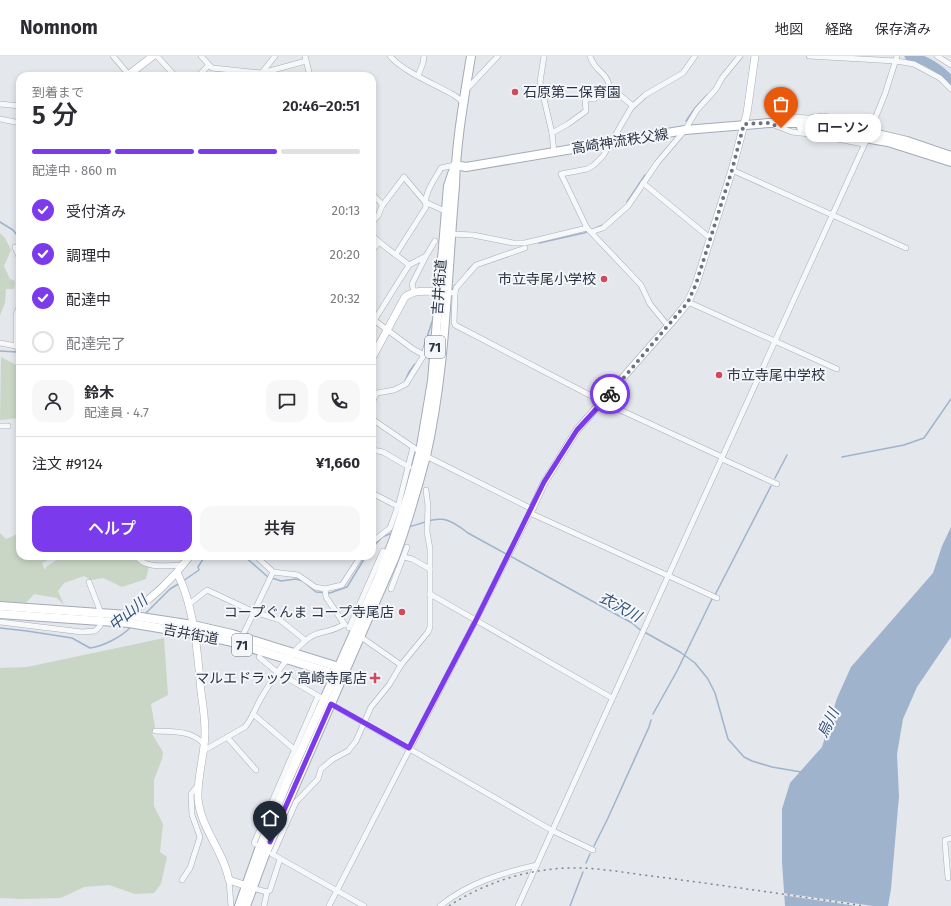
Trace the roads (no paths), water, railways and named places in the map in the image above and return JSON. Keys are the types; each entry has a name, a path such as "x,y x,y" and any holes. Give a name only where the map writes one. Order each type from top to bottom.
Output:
{"main road":[{"name":"吉井街道","path":"361,637 385,583 407,522 432,381 436,337 451,234 455,165 463,102 471,56"},
{"name":"高崎神流秩父線","path":"455,165 466,167 610,144 685,130 769,123 816,123 843,126 907,141 951,156"},
{"name":"高崎神流秩父線","path":"786,124 888,142 951,162"},
{"name":"吉井街道","path":"351,630 378,579 398,526 420,452 438,380 445,211 448,186 455,165"},
{"name":"71","path":"0,606 101,617"},
{"name":"71","path":"0,614 131,618"},
{"name":"吉井街道","path":"131,618 148,618 193,625 242,637 290,656 340,672"},
{"name":"吉井街道","path":"131,618 140,624 228,641 290,656"},
{"name":"71","path":"340,672 351,630"},
{"name":"71","path":"340,672 361,637"},
{"path":"246,906 258,852 324,700 340,672"},
{"path":"240,906 249,887"}],"street":[{"path":"113,56 125,72"},
{"path":"133,72 153,56"},
{"path":"157,56 171,72"},
{"path":"201,56 212,68 240,72"},
{"path":"263,72 275,56"},
{"path":"390,56 418,76 440,89 451,93 463,102"},
{"path":"418,76 424,56"},
{"path":"465,92 498,56"},
{"path":"544,56 540,82 552,133 554,152"},
{"path":"590,56 592,64 608,80 609,86 633,106"},
{"path":"668,326 650,304 641,285 589,230 561,174 587,169 594,165 610,144 633,106 644,95 683,73 695,56"},
{"path":"451,234 472,235 525,244 603,228 628,206 643,182 685,130 697,110 716,89 740,56"},
{"path":"328,906 476,620 544,482 577,430 603,402 688,302 696,284 732,170 748,112 755,56 751,56"},
{"path":"809,56 896,58 921,67 940,78 951,89"},
{"path":"937,56 951,65"},
{"path":"769,123 790,117 809,118 823,116 872,125 896,58"},
{"path":"269,72 306,59 309,72"},
{"path":"202,72 209,64"},
{"path":"552,133 586,112 585,99 594,98 609,86"},
{"path":"0,104 16,106"},
{"path":"0,119 16,122"},
{"path":"518,906 776,342 865,143 813,137 809,134 792,132 769,123"},
{"path":"396,254 426,207 425,202 428,193 441,168 455,165"},
{"path":"732,170 906,248"},
{"path":"376,218 383,205 404,177 425,202 445,211"},
{"path":"643,182 710,238"},
{"path":"376,198 383,205"},
{"path":"376,239 409,265"},
{"path":"414,292 412,284 435,241"},
{"path":"376,246 379,242"},
{"path":"526,248 476,265 456,288 455,325 603,402 777,484"},
{"path":"376,317 409,265 426,256"},
{"path":"376,351 405,297 414,292 455,293"},
{"path":"688,302 837,369"},
{"path":"376,323 388,329 424,355"},
{"path":"376,395 377,393 402,387 424,355 430,338 436,337"},
{"path":"0,343 16,347"},
{"path":"376,422 420,452 531,511 717,598"},
{"path":"0,426 8,426"},
{"path":"376,451 383,452 409,467"},
{"path":"376,538 382,532 390,528 398,507 409,467 420,452"},
{"path":"364,906 272,854 296,802 318,779 321,769 333,759 348,751 356,741 371,707 389,685 401,665 428,632 430,627 430,549 427,532 428,515 426,490"},
{"path":"376,495 398,507"},
{"path":"391,589 407,547"},
{"path":"325,589 326,597 344,624 351,630 383,551"},
{"path":"404,557 412,559 430,569"},
{"path":"140,560 149,565 183,565"},
{"path":"187,560 183,565 180,579 195,634 204,722 204,747 198,798 202,817 222,858 229,880 231,906"},
{"path":"260,560 273,572 298,575 316,587 325,589 342,585 359,560"},
{"path":"242,637 273,572"},
{"path":"131,618 149,601 180,579"},
{"path":"0,622 82,632 95,631 100,626 101,617 89,582"},
{"path":"188,605 207,590 254,612 280,620 305,640"},
{"path":"430,594 612,698"},
{"path":"204,747 245,727 277,672 305,640 317,632 337,629 344,624"},
{"path":"361,637 401,665"},
{"path":"259,657 277,672 324,700 553,831 593,850"},
{"path":"255,844 254,843 294,749 324,700"},
{"path":"253,714 294,749"},
{"path":"155,731 182,732 191,735 204,747"},
{"path":"227,737 256,770"},
{"path":"182,880 190,868 200,837 192,815 191,794 199,785"},
{"path":"948,878 945,843 946,840 951,838"},
{"path":"264,906 267,892 270,890 280,859"},
{"path":"440,906 462,892 494,876 508,871 537,865"},
{"path":"229,880 267,892"}],"water":[{"path":"951,527 951,637 917,687 903,719 897,754 899,796 891,889 888,906 785,906 782,862 782,809 790,783 822,747 837,698 851,667 933,573 942,546"}],"waterway":[{"path":"909,56 921,59 932,65 951,81"},
{"path":"686,121 707,95"},
{"path":"627,202 645,175"},
{"path":"612,217 616,213"},
{"path":"0,222 13,230 16,234"},
{"path":"539,243 584,233 603,225"},
{"path":"468,270 474,264"},
{"path":"451,292 455,285"},
{"path":"427,337 434,316"},
{"path":"423,350 425,343"},
{"name":"衣沢川","path":"0,351 16,352"},
{"path":"405,381 415,364"},
{"path":"842,457 904,445 924,438 951,399"},
{"path":"775,478 787,455"},
{"path":"715,595 771,486"},
{"name":"衣沢川","path":"409,527 427,521 440,519 452,522 468,533 632,623 639,629 680,652 695,663 708,679 715,693 728,739 744,757 772,767 801,772"},
{"name":"衣沢川","path":"376,544 382,537 392,533"},
{"name":"中山川","path":"183,581 199,570 198,567 202,560"},
{"name":"衣沢川","path":"249,560 268,577"},
{"name":"衣沢川","path":"272,578 281,581 296,579 303,581 316,592 330,593 347,587 364,560"},
{"name":"中山川","path":"144,615 170,589 180,583"},
{"name":"衣沢川","path":"653,714 677,671 712,599"},
{"name":"中山川","path":"0,628 72,638 90,648 112,640 131,627"},
{"path":"594,846 608,818 651,720"},
{"path":"586,863 590,854"},
{"path":"570,906 583,872"}],"railway":[{"path":"449,906 474,892 499,881 539,871 566,868 620,872 865,906"}],"place":[{"name":"石原第二保育園","path":"515,92"},
{"name":"ローソン","path":"781,128"},
{"name":"市立寺尾小学校","path":"604,279"},
{"name":"市立寺尾中学校","path":"719,375"},
{"name":"コープぐんま コープ寺尾店","path":"402,612"},
{"name":"マルエドラッグ 高崎寺尾店","path":"375,678"}],"water label":[{"name":"烏川","path":"828,723"}]}
